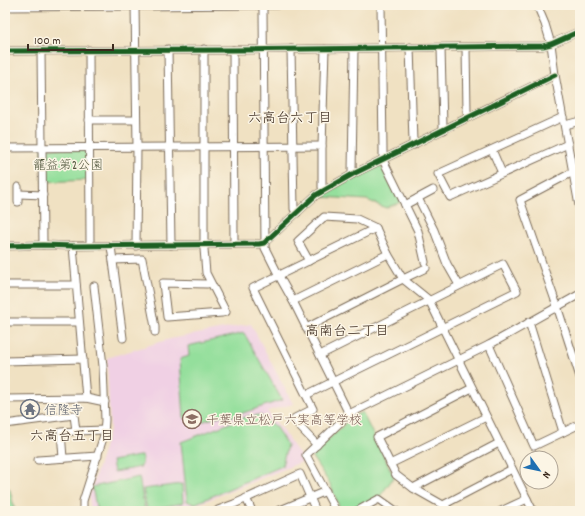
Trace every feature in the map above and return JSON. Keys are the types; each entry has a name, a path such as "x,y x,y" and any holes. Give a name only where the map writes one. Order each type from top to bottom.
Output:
{"street":[{"path":"135,5 136,246"},
{"path":"262,5 265,248 349,414"},
{"path":"5,7 277,5"},
{"path":"306,328 403,279 426,265 418,231 383,160 381,5"},
{"path":"537,5 551,44 555,75 580,211"},
{"path":"5,51 466,48 545,46 580,31"},
{"path":"410,48 414,145"},
{"path":"441,48 444,130"},
{"path":"466,48 467,114 469,117"},
{"path":"168,49 171,245"},
{"path":"204,49 206,273 226,312 168,317 162,283 207,284 210,282"},
{"path":"291,49 294,209 297,213"},
{"path":"323,190 322,146 325,49"},
{"path":"353,174 354,49"},
{"path":"41,50 43,244"},
{"path":"89,50 90,246"},
{"path":"233,50 234,244"},
{"path":"5,246 43,244 73,246 136,246 264,243 323,190 555,75"},
{"path":"563,117 438,174 450,197 568,144"},
{"path":"89,120 136,120"},
{"path":"565,125 580,121"},
{"path":"5,148 322,146"},
{"path":"492,150 502,173"},
{"path":"573,172 520,200 580,377"},
{"path":"18,187 18,202"},
{"path":"405,205 433,190"},
{"path":"19,194 43,194"},
{"path":"418,198 434,230 447,264 459,285"},
{"path":"309,261 298,240 324,217 357,219 376,228 388,254 403,279 429,300 533,511"},
{"path":"316,445 299,426 295,418 313,409 253,288 376,228"},
{"path":"73,246 86,398"},
{"path":"111,246 123,338"},
{"path":"293,301 388,254"},
{"path":"113,260 142,259 155,332"},
{"path":"306,395 517,291 503,264 320,355"},
{"path":"5,285 76,285"},
{"path":"83,511 83,502 104,435 104,366 94,286"},
{"path":"336,511 306,455 349,414 489,345 580,294"},
{"path":"5,322 79,322"},
{"path":"529,322 563,432"},
{"path":"489,345 534,446 580,424"},
{"path":"5,361 83,359"},
{"path":"450,511 443,505 413,488 396,475 377,436 472,388"},
{"path":"5,399 86,398 105,402"},
{"path":"5,424 74,415 76,431"},
{"path":"390,464 486,417"},
{"path":"63,458 62,432 104,430"},
{"path":"413,488 499,443"},
{"path":"38,460 98,456"},
{"path":"443,505 512,469"},
{"path":"218,510 300,474 316,511"},
{"path":"278,511 326,491"},
{"path":"246,498 252,511"},
{"path":"357,511 379,499 396,511"},
{"path":"501,511 527,499"}],"shaded area":[{"name":"千葉県立松戸六実高等学校","path":"251,324 293,404 267,411 304,461 196,505 158,511 91,511 89,497 110,428 107,358 170,339"}],"green space":[{"name":"籠益第2公園","path":"42,148 89,148 90,180 43,182"},
{"path":"380,165 401,202 386,208 367,200 323,197 321,194 355,176"},
{"path":"244,333 282,400 228,418 223,415 195,424 184,418 180,359 189,356 188,346"},
{"path":"362,412 394,477 380,496 351,511 341,511 330,484 312,457 313,454 351,418"},
{"path":"260,415 275,426 287,445 282,466 194,504 187,501 181,442 248,416"},
{"path":"142,456 141,467 114,472 112,461"},
{"path":"139,477 145,510 97,511 92,487"},
{"path":"182,484 183,503 147,510 143,489"},
{"path":"5,485 10,490 15,511 5,511"}],"cycle path":[{"path":"5,51 543,46 580,31"},
{"path":"5,246 264,243 316,195 353,174 555,75"}],"place":[{"name":"信隆寺","path":"30,409"},
{"name":"千葉県立松戸六実高等学校","path":"192,419"}],"district":[{"name":"六高台六丁目","path":"290,117"},
{"name":"高南台二丁目","path":"347,330"},
{"name":"六高台五丁目","path":"72,435"}]}
